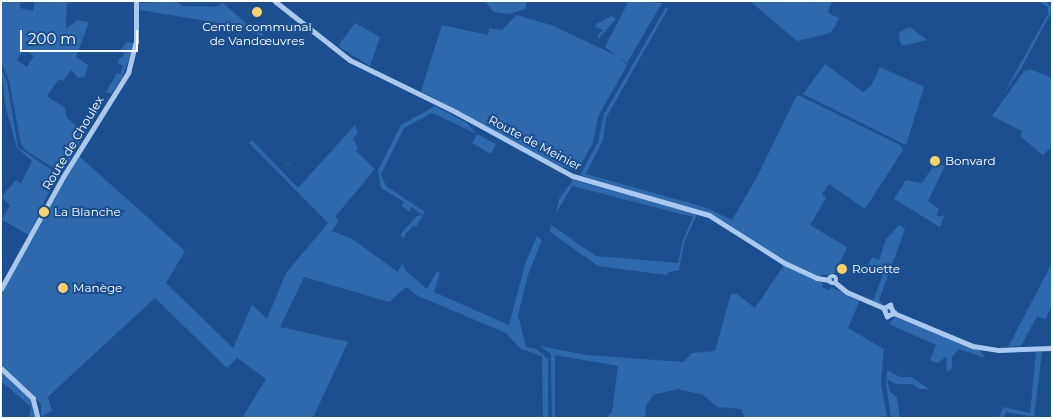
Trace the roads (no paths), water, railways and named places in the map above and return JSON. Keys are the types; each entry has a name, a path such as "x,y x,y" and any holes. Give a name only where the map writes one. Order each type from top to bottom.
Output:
{"street":[{"name":"Route de Choulex","path":"1,289 63,177 128,73 136,42 136,1"},
{"name":"Route de Meinier","path":"275,1 343,56 456,112 574,176 709,215 785,263 814,277 836,283 847,292 884,308 890,305 894,313 958,342 980,347 1052,348"},
{"path":"1,368 34,398 38,418"}],"waterway":[{"path":"286,164 290,162"}],"place":[{"name":"Centre communal de Vandœuvres","path":"257,12"},
{"name":"Bonvard","path":"935,161"},
{"name":"La Blanche","path":"44,212"},
{"name":"Rouette","path":"842,269"},
{"name":"Manège","path":"63,288"}]}
